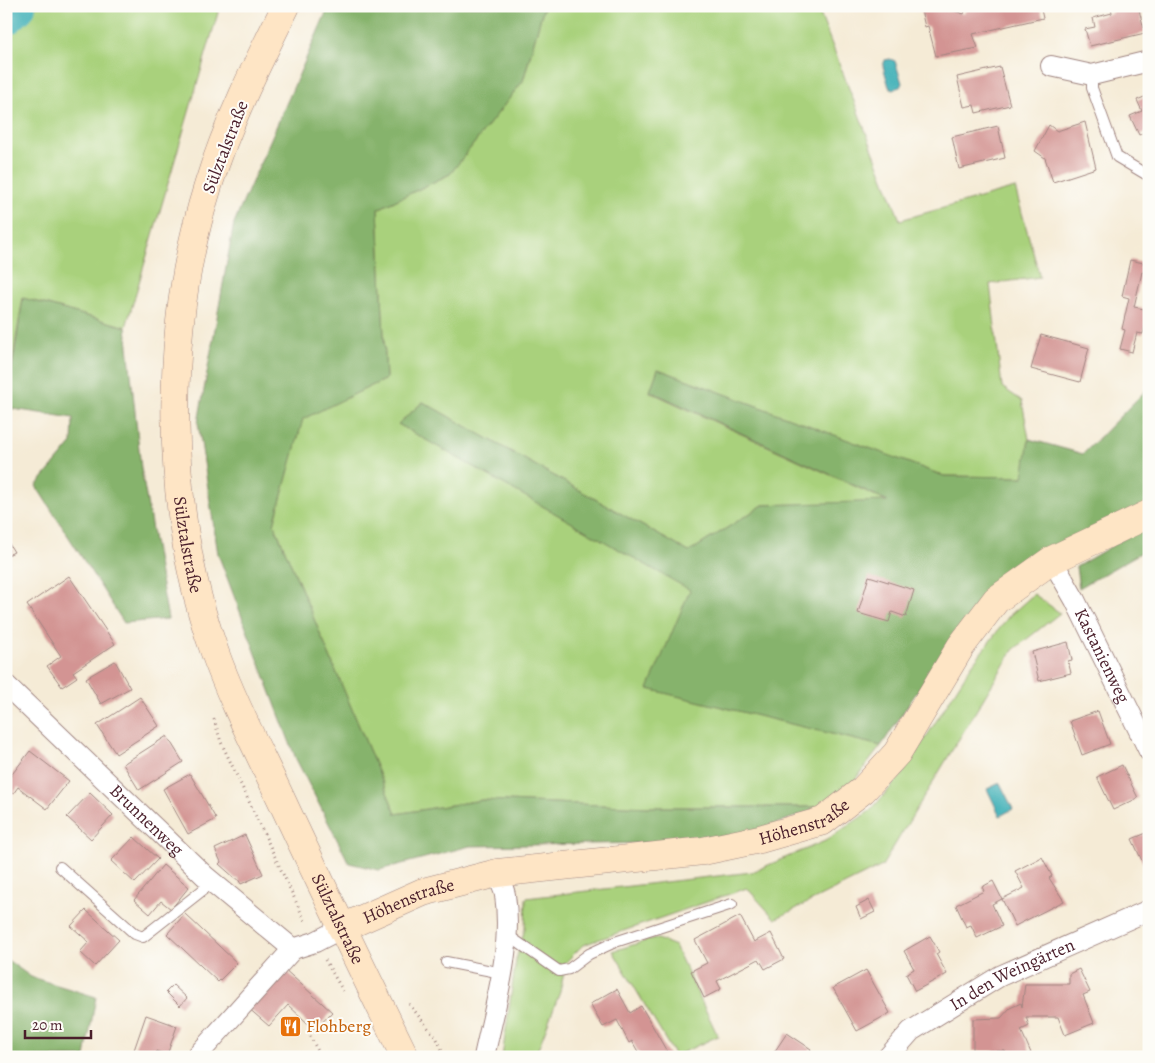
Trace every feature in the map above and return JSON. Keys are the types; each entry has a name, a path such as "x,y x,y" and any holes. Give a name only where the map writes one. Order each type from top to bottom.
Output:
{"main road":[{"name":"Sülztalstraße","path":"286,6 223,142 195,232 182,314 175,388 176,449 181,510 196,589 214,650 239,710 405,1057"},
{"name":"Höhenstraße","path":"342,928 423,892 497,874 703,852 760,839 823,821 863,790 896,753 961,646 996,600 1052,560 1149,514"}],"street":[{"path":"1051,66 1092,75 1149,61"},
{"name":"Kastanienweg","path":"1052,560 1075,600 1149,751"},
{"name":"Brunnenweg","path":"6,685 213,882 293,950"},
{"path":"484,1057 502,973 506,934 505,894 497,874"},
{"name":"In den Weingärten","path":"888,1057 911,1031 1000,976 1149,910"},
{"path":"196,1057 272,970 293,950 315,942 342,928"}],"lane":[{"path":"1092,75 1092,88 1117,157 1149,176"},
{"path":"60,867 135,934 143,937 213,882"},
{"path":"506,934 559,971 569,969 589,954 615,942 732,904"},
{"path":"446,962 502,973"}],"path":[{"path":"212,714 222,742 315,942 346,996"},
{"path":"310,1036 321,1057"}],"green space":[{"path":"6,6 220,6 126,327 23,298 6,397"},
{"path":"329,6 544,6 523,81 450,174 378,209 386,379 303,419 274,524 396,814 482,800 647,807 822,807 759,830 706,842 470,846 379,870 349,863 296,759 218,554 198,423 234,223"},
{"path":"544,6 817,6 900,220 1015,188 1040,277 990,284 1002,387 1022,401 1029,439 1024,477 944,476 658,369 650,392 889,502 763,505 689,552 423,402 398,424 691,590 649,689 881,746 854,781 822,807 647,807 482,800 396,814 274,524 303,418 386,379 378,209 450,174 523,81"},
{"path":"23,298 126,327 141,468 168,619 124,623 36,486 72,443 73,418 6,408"},
{"path":"658,369 944,476 1023,477 1029,439 1083,454 1149,387 1149,503 956,633 881,746 648,689 690,590 398,424 423,402 689,552 763,505 888,501 650,391"},
{"path":"1149,524 1149,548 1079,588 1076,567"},
{"path":"1034,594 1060,613 1013,650 882,866 775,919 747,888 583,945 566,962 560,992 535,1057 502,1057 516,960 525,928 526,898 752,872 825,841 870,811 904,772 971,666 1009,616"},
{"path":"655,938 675,946 718,1036 675,1056 613,951"},
{"path":"6,959 31,977 96,997 85,1057 6,1057"}],"water":[{"path":"885,60 895,61 902,83 900,87 893,89 889,87 883,66"},
{"path":"1000,783 1013,809 1000,816 987,789"}],"building":[{"path":"939,6 964,14 967,6 1040,6 1043,18 973,34 978,48 936,56 928,26 925,27 921,10"},
{"path":"1111,6 1138,6 1145,33 1090,46 1085,29 1095,27 1093,18 1112,13"},
{"path":"1000,67 1010,105 976,113 974,105 964,107 957,77"},
{"path":"1149,95 1149,130 1139,135 1130,116 1142,111 1137,100"},
{"path":"1085,122 1096,168 1053,182 1045,158 1035,151 1049,125 1057,131"},
{"path":"998,126 1005,158 959,169 952,137"},
{"path":"1130,260 1148,264 1145,273 1142,272 1134,307 1149,310 1143,334 1137,333 1132,352 1120,349 1125,330 1122,329 1129,298 1122,296"},
{"path":"1041,335 1089,348 1080,382 1031,369"},
{"path":"6,539 14,552 6,556"},
{"path":"69,576 115,644 73,672 77,677 62,687 47,666 61,656 27,605"},
{"path":"869,576 914,590 906,617 892,612 889,622 858,613"},
{"path":"1068,642 1072,660 1068,661 1071,673 1039,681 1032,652"},
{"path":"115,661 130,688 101,704 86,678"},
{"path":"140,697 159,726 116,754 97,725"},
{"path":"1098,711 1110,744 1082,755 1070,721"},
{"path":"167,736 183,762 139,790 123,764"},
{"path":"30,751 69,781 47,809 18,787 13,794 6,789 6,782"},
{"path":"1122,765 1138,798 1113,810 1097,777"},
{"path":"190,774 216,819 188,834 163,789"},
{"path":"90,793 113,815 91,839 67,817"},
{"path":"1149,832 1149,876 1132,839"},
{"path":"245,835 263,874 241,884 238,879 219,864 221,862 215,849"},
{"path":"134,837 158,859 135,883 111,861"},
{"path":"1042,857 1052,876 1049,878 1064,901 1015,926 1002,899 1024,888 1015,871"},
{"path":"163,865 189,887 171,909 161,901 150,914 134,900"},
{"path":"993,881 1002,899 992,904 1002,926 977,938 971,925 966,927 956,905 984,891 982,887"},
{"path":"869,900 875,912 861,919 856,907"},
{"path":"86,910 119,940 95,966 80,952 89,942 71,926"},
{"path":"185,914 237,963 218,982 167,934"},
{"path":"740,916 754,942 771,933 784,959 765,969 759,959 717,981 721,989 704,998 691,971 707,963 695,940"},
{"path":"930,936 939,952 936,954 947,974 915,991 906,974 914,969 904,951"},
{"name":"Flohberg","path":"283,968 332,1012 315,1030 288,1005 269,1026 247,1007"},
{"path":"1079,969 1090,992 1083,995 1094,1023 1065,1035 1058,1017 1026,1017 1029,1026 1021,1030 1031,1053 1023,1057 1008,1057 1005,1051 973,1051 973,1019 1001,1018 1010,1008 1021,1003 1022,1007 1025,984 1069,984 1069,974"},
{"path":"866,970 890,1013 857,1031 833,988"},
{"path":"173,985 187,998 180,1006 166,992"},
{"path":"617,989 630,1013 641,1006 670,1057 641,1057 632,1041 629,1043 617,1020 603,1027 590,1004"},
{"path":"146,1015 177,1026 167,1055 156,1051 154,1057 143,1057 133,1053"},
{"path":"787,1033 811,1049 809,1053 815,1057 771,1057"}],"waterway":[{"path":"6,15 16,6"}],"place":[{"name":"Flohberg","path":"290,1026"}]}
